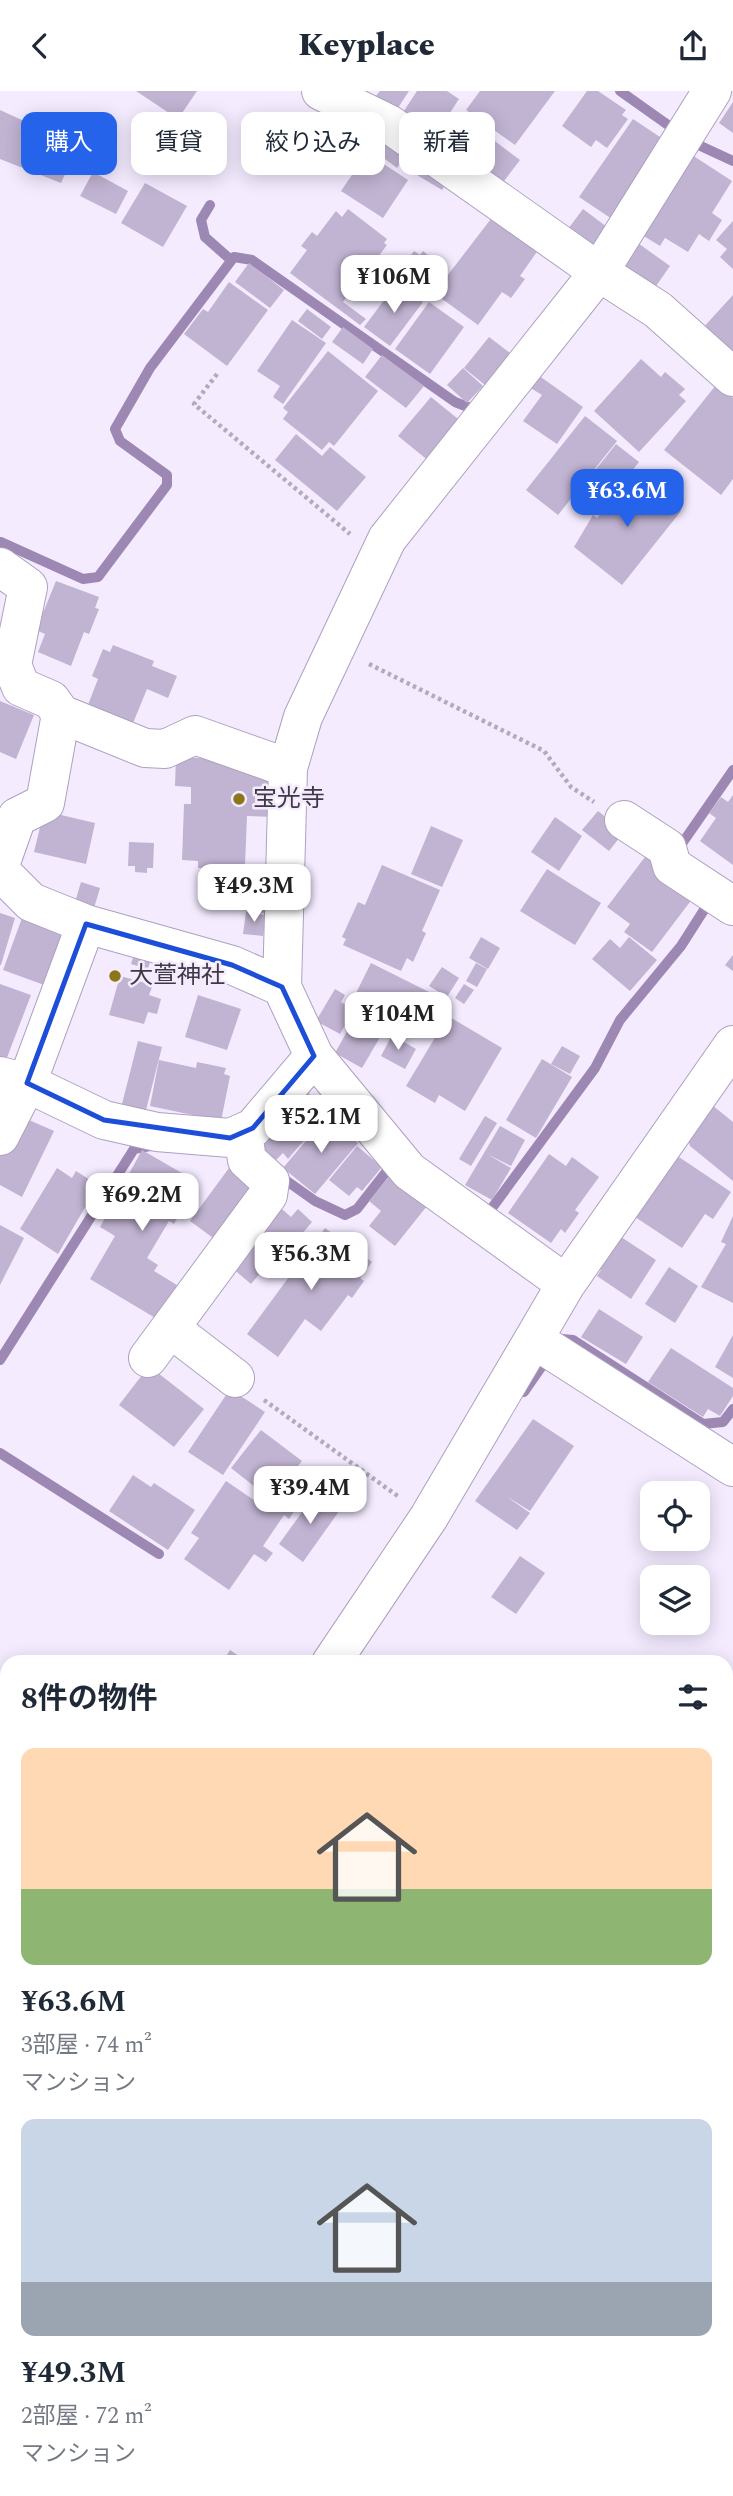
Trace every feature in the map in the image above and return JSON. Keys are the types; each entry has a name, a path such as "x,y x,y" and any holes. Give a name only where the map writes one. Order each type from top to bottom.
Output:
{"street":[{"path":"321,91 389,124 599,272 658,310 733,377"},
{"path":"566,1284 409,1171 314,1056 282,986 288,768 303,717 387,539 599,272 712,91"},
{"path":"0,566 28,587 12,665 21,687 51,700 61,714 145,748 164,749 195,736 288,768"},
{"path":"0,865 17,817 45,803 61,714"},
{"path":"624,820 667,848 672,866 733,906"},
{"path":"0,871 31,902 86,924 232,965 282,986"},
{"path":"0,1136 14,1079 86,924"},
{"path":"336,1655 547,1348 566,1284 733,1045"},
{"path":"14,1079 104,1120 181,1134 230,1138 253,1128 314,1056"},
{"path":"148,1358 268,1195 270,1181 247,1160 243,1133"},
{"path":"170,1328 235,1378"},
{"path":"547,1348 726,1450"}],"path":[{"path":"217,374 194,404 378,557"},
{"path":"334,647 544,751 571,787 624,820"},
{"path":"235,1378 329,1449 429,1517"}],"highlighted area":[{"path":"86,924 232,965 282,987 314,1056 253,1128 230,1138 104,1120 27,1083"}],"building":[{"path":"136,91 197,91 183,112 168,112"},
{"path":"380,91 409,91 392,117 371,102"},
{"path":"417,91 447,91 459,99 451,112 403,112"},
{"path":"480,91 555,91 515,145 495,131 495,112 466,110"},
{"path":"587,91 598,91 626,110 622,115 628,119 607,148 596,140 591,147 562,126"},
{"path":"733,102 733,133 719,123"},
{"path":"0,110 21,120 21,167 0,159"},
{"path":"633,119 663,139 612,219 579,197"},
{"path":"391,134 399,140 397,168 385,159 385,142"},
{"path":"495,141 520,160 501,185 488,175 495,175"},
{"path":"689,153 732,181 712,213 722,220 709,241 699,234 688,252 665,238 660,246 637,232"},
{"path":"385,165 408,180 383,218 341,191 352,175 385,175"},
{"path":"41,175 65,175 61,183"},
{"path":"91,175 99,175 128,191 116,214 80,196"},
{"path":"417,175 451,175 442,190"},
{"path":"145,183 187,206 163,247 121,223"},
{"path":"348,209 387,239 384,243 387,245 362,278 368,282 362,290 356,285 343,302 366,319 360,325 290,273 307,250 301,246 312,232 317,236 336,211 342,217"},
{"path":"583,209 607,227 589,251 565,233"},
{"path":"497,211 543,243 520,276 525,279 511,298 502,292 478,325 434,293"},
{"path":"733,221 733,269 720,257 727,249 716,240"},
{"path":"635,241 670,266 654,289 619,264"},
{"path":"414,251 420,255 423,251 446,269 424,298 395,277"},
{"path":"249,263 284,290 270,308 235,282"},
{"path":"229,282 268,310 227,366 184,334 203,309 208,312"},
{"path":"397,283 423,302 390,346 364,327"},
{"path":"733,295 733,356 701,330"},
{"path":"429,302 464,327 430,374 395,349"},
{"path":"307,309 331,327 322,339 298,321"},
{"path":"292,320 326,343 283,404 273,397 280,386 257,371"},
{"path":"343,327 373,349 363,364 332,342"},
{"path":"489,337 510,353 485,385 464,368"},
{"path":"328,351 378,391 334,446 329,442 322,450 283,419 288,412 283,408"},
{"path":"382,355 424,386 406,408 365,377"},
{"path":"641,359 661,377 665,372 685,389 679,395 686,401 639,452 594,411"},
{"path":"463,368 483,386 467,403 447,385"},
{"path":"538,375 583,407 557,444 523,421 542,395 529,387"},
{"path":"716,385 733,398 733,479 721,495 664,450"},
{"path":"431,397 463,423 430,462 398,436"},
{"path":"585,416 617,441 558,515 526,490"},
{"path":"296,434 322,456 330,447 366,477 337,511 275,460"},
{"path":"616,444 639,462 608,501 585,483"},
{"path":"633,472 681,511 622,585 574,547 593,515 597,518"},
{"path":"56,581 99,597 95,608 99,609 89,634 84,632 71,666 38,652 45,634 36,630"},
{"path":"113,645 154,661 152,666 177,676 168,698 147,689 131,728 86,710 98,679 92,676 103,649 110,652"},
{"path":"0,701 34,715 16,759 0,752"},
{"path":"176,757 225,759 277,770 275,817 247,816 245,865 227,864 227,869 198,868 198,861 182,860 184,804 191,804 191,787 175,786"},
{"path":"733,795 733,865 700,841 716,818 709,813 721,797 728,802"},
{"path":"44,811 95,823 86,864 34,852"},
{"path":"598,811 624,832 609,851 582,830"},
{"path":"555,817 582,836 559,871 531,852"},
{"path":"431,826 463,840 442,887 411,874"},
{"path":"129,842 154,843 153,868 147,868 147,873 135,872 135,866 128,866"},
{"path":"648,853 699,890 652,952 624,932 630,924 607,907"},
{"path":"382,865 440,890 422,931 426,933 413,962 407,958 401,971 343,945 346,939 342,937 358,902 365,905"},
{"path":"547,869 601,903 575,945 520,911"},
{"path":"259,875 270,876 265,913 255,912"},
{"path":"81,882 100,888 94,908 75,902"},
{"path":"246,912 266,915 263,936 243,934"},
{"path":"0,913 15,918 1,965 0,965"},
{"path":"22,918 66,935 47,986 3,970"},
{"path":"481,937 500,948 488,969 469,958"},
{"path":"629,937 657,960 630,991 592,959 610,939 620,948"},
{"path":"135,951 152,955 148,969 131,964"},
{"path":"733,955 733,971 725,965"},
{"path":"371,963 443,999 424,1036 351,1003"},
{"path":"476,963 487,969 477,987 466,981"},
{"path":"442,967 459,978 447,997 429,986"},
{"path":"120,976 153,985 149,995 161,999 157,1014 148,1012 144,1024 109,1015"},
{"path":"0,984 31,995 3,1068 0,1067"},
{"path":"464,984 474,990 464,1004 455,998"},
{"path":"335,989 345,995 341,1002 354,1010 340,1034 316,1021"},
{"path":"198,995 241,1009 227,1050 185,1037"},
{"path":"358,1012 386,1027 362,1068 335,1053"},
{"path":"448,1016 502,1048 465,1111 439,1095 435,1103 406,1086"},
{"path":"392,1035 416,1049 405,1069 381,1056"},
{"path":"138,1041 162,1047 146,1110 122,1104"},
{"path":"562,1046 580,1056 570,1074 551,1064"},
{"path":"542,1059 572,1077 536,1138 506,1120"},
{"path":"159,1060 196,1068 197,1062 226,1068 224,1074 230,1076 221,1121 150,1106"},
{"path":"301,1087 329,1111 288,1159 283,1153 276,1160 257,1144"},
{"path":"712,1105 733,1122 733,1181 690,1146 687,1135"},
{"path":"20,1116 54,1131 22,1197 0,1185 0,1152"},
{"path":"485,1116 497,1123 471,1166 459,1159"},
{"path":"326,1117 358,1143 315,1194 283,1168"},
{"path":"500,1126 525,1140 511,1166 487,1154 511,1168 492,1200 465,1185"},
{"path":"357,1146 382,1167 362,1191 357,1187 349,1196 329,1180"},
{"path":"142,1150 194,1180 181,1200 186,1203 174,1224 169,1221 147,1258 158,1265 154,1271 177,1285 157,1319 90,1279 115,1236 100,1227"},
{"path":"673,1153 731,1192 713,1219 705,1214 682,1248 632,1215"},
{"path":"549,1154 566,1166 572,1157 599,1177 575,1210 579,1213 565,1233 561,1229 551,1243 508,1213"},
{"path":"57,1168 72,1178 76,1171 98,1185 58,1254 20,1229"},
{"path":"229,1168 263,1193 224,1246 190,1221"},
{"path":"390,1175 427,1206 395,1246 369,1226 381,1211 369,1201"},
{"path":"275,1203 291,1217 298,1209 312,1222 271,1270 266,1266 251,1284 225,1262"},
{"path":"733,1216 733,1303 701,1287 726,1244 721,1242"},
{"path":"0,1225 24,1238 0,1285"},
{"path":"325,1228 372,1262 360,1278 364,1281 352,1298 348,1295 321,1331 305,1319 278,1357 247,1334"},
{"path":"615,1233 656,1260 631,1299 597,1276 601,1270 593,1265"},
{"path":"669,1267 698,1286 675,1323 645,1304"},
{"path":"599,1309 643,1337 626,1364 581,1337"},
{"path":"733,1335 733,1378 715,1367"},
{"path":"671,1348 733,1388 733,1396 720,1416 708,1409 703,1417 648,1382"},
{"path":"149,1366 204,1409 174,1447 119,1405"},
{"path":"230,1389 265,1412 223,1475 188,1452"},
{"path":"533,1419 574,1446 530,1511 506,1496 530,1513 517,1530 475,1501"},
{"path":"261,1430 302,1461 268,1504 256,1494 259,1490 231,1468"},
{"path":"133,1475 151,1487 154,1483 195,1510 168,1550 109,1511"},
{"path":"226,1481 270,1511 279,1499 295,1510 289,1519 284,1515 263,1546 273,1553 266,1562 254,1554 229,1590 184,1559 199,1538 191,1533"},
{"path":"318,1490 342,1507 303,1562 279,1544"},
{"path":"520,1556 545,1573 516,1614 491,1597"}],"waterway":[{"path":"620,91 692,142 733,161"},
{"path":"210,205 201,220 205,237 231,260"},
{"path":"0,545 1,542 83,579 98,577 167,485 167,475 120,441 115,429 150,368 234,257 252,260 455,402 473,409"},
{"path":"679,852 681,845 733,770"},
{"path":"481,1208 489,1212 595,1068 620,1020 681,946 711,899"},
{"path":"0,1360 134,1149 150,1146"},
{"path":"277,1174 315,1201 345,1215 357,1209 393,1163"},
{"path":"559,1343 562,1339 573,1340 703,1424 723,1422 733,1409"},
{"path":"524,1392 549,1356"},
{"path":"0,1453 159,1554"}],"place":[{"name":"宝光寺","path":"239,799"},
{"name":"大萱神社","path":"115,976"}]}
